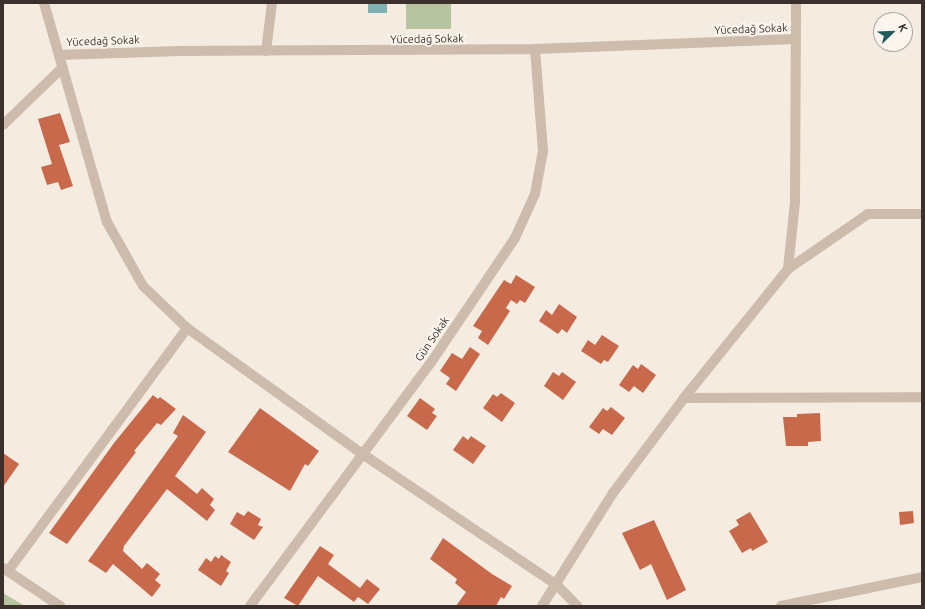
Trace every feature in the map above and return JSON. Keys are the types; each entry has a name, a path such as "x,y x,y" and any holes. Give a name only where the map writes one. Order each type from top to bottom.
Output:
{"street":[{"path":"44,3 107,222 143,286 187,328 361,453 557,585 577,606"},
{"path":"266,52 272,3"},
{"path":"788,269 794,202 796,3"},
{"name":"Yücedağ Sokak","path":"59,54 535,49 796,39"},
{"name":"Gün Sokak","path":"250,606 361,453 430,364 515,238 535,194 543,151 535,49"},
{"path":"3,125 63,67"},
{"path":"542,606 557,585 613,493 684,398 788,269 868,214 922,214"},
{"path":"60,606 5,569 187,328"},
{"path":"684,398 922,397"},
{"path":"781,606 922,576"}],"green space":[{"path":"406,3 451,3 451,29 406,29"},
{"path":"3,593 13,599 25,606 3,606"}],"water":[{"path":"368,3 387,3 387,13 368,13"}],"building":[{"path":"60,113 70,142 59,145 73,186 61,190 58,182 47,185 41,167 52,164 38,119"},
{"path":"516,275 535,287 525,303 520,300 517,304 511,300 506,308 510,311 488,345 478,338 482,331 473,326 504,280 511,284"},
{"path":"559,304 577,317 567,333 562,329 558,334 539,321 546,310 552,315"},
{"path":"602,335 619,346 608,362 604,360 601,364 581,351 588,340 595,345"},
{"path":"470,347 480,354 456,391 446,384 450,378 440,371 452,353 462,359"},
{"path":"641,364 656,375 643,393 634,386 629,392 619,385 633,365 638,369"},
{"path":"553,372 559,376 562,372 576,382 563,400 544,386"},
{"path":"501,393 515,403 502,422 483,408 493,394 497,397"},
{"path":"153,395 158,399 160,397 176,409 161,425 157,423 134,451 136,452 67,544 49,533 114,443"},
{"path":"420,398 435,409 432,413 437,416 427,430 407,416"},
{"path":"611,407 625,418 612,435 603,429 599,434 589,427 603,408 607,411"},
{"path":"260,408 319,451 308,466 305,464 290,491 228,452"},
{"path":"820,413 821,441 808,442 808,446 786,446 783,417 797,417 797,414"},
{"path":"183,415 206,432 175,476 197,494 202,488 214,499 210,505 215,510 207,521 167,489 124,546 123,551 142,569 147,563 160,574 155,580 161,585 152,597 113,564 106,573 88,561 178,436 173,433"},
{"path":"463,436 468,440 471,436 486,446 473,464 453,450"},
{"path":"3,453 19,464 3,487"},
{"path":"248,511 261,519 258,525 263,527 254,540 230,524 237,512 244,516"},
{"path":"913,511 914,523 900,525 899,512"},
{"path":"750,512 768,542 752,551 751,548 742,553 729,531 739,525 736,520"},
{"path":"654,520 686,590 667,600 651,564 640,570 622,533"},
{"path":"443,538 492,574 512,586 504,599 501,597 496,606 456,606 466,592 455,583 457,579 430,559"},
{"path":"320,546 334,555 328,564 360,588 367,579 380,589 368,604 358,597 354,602 318,576 298,606 284,598"},
{"path":"221,555 231,562 226,571 229,573 221,586 198,570 206,558 211,562 215,556 219,559"}]}
